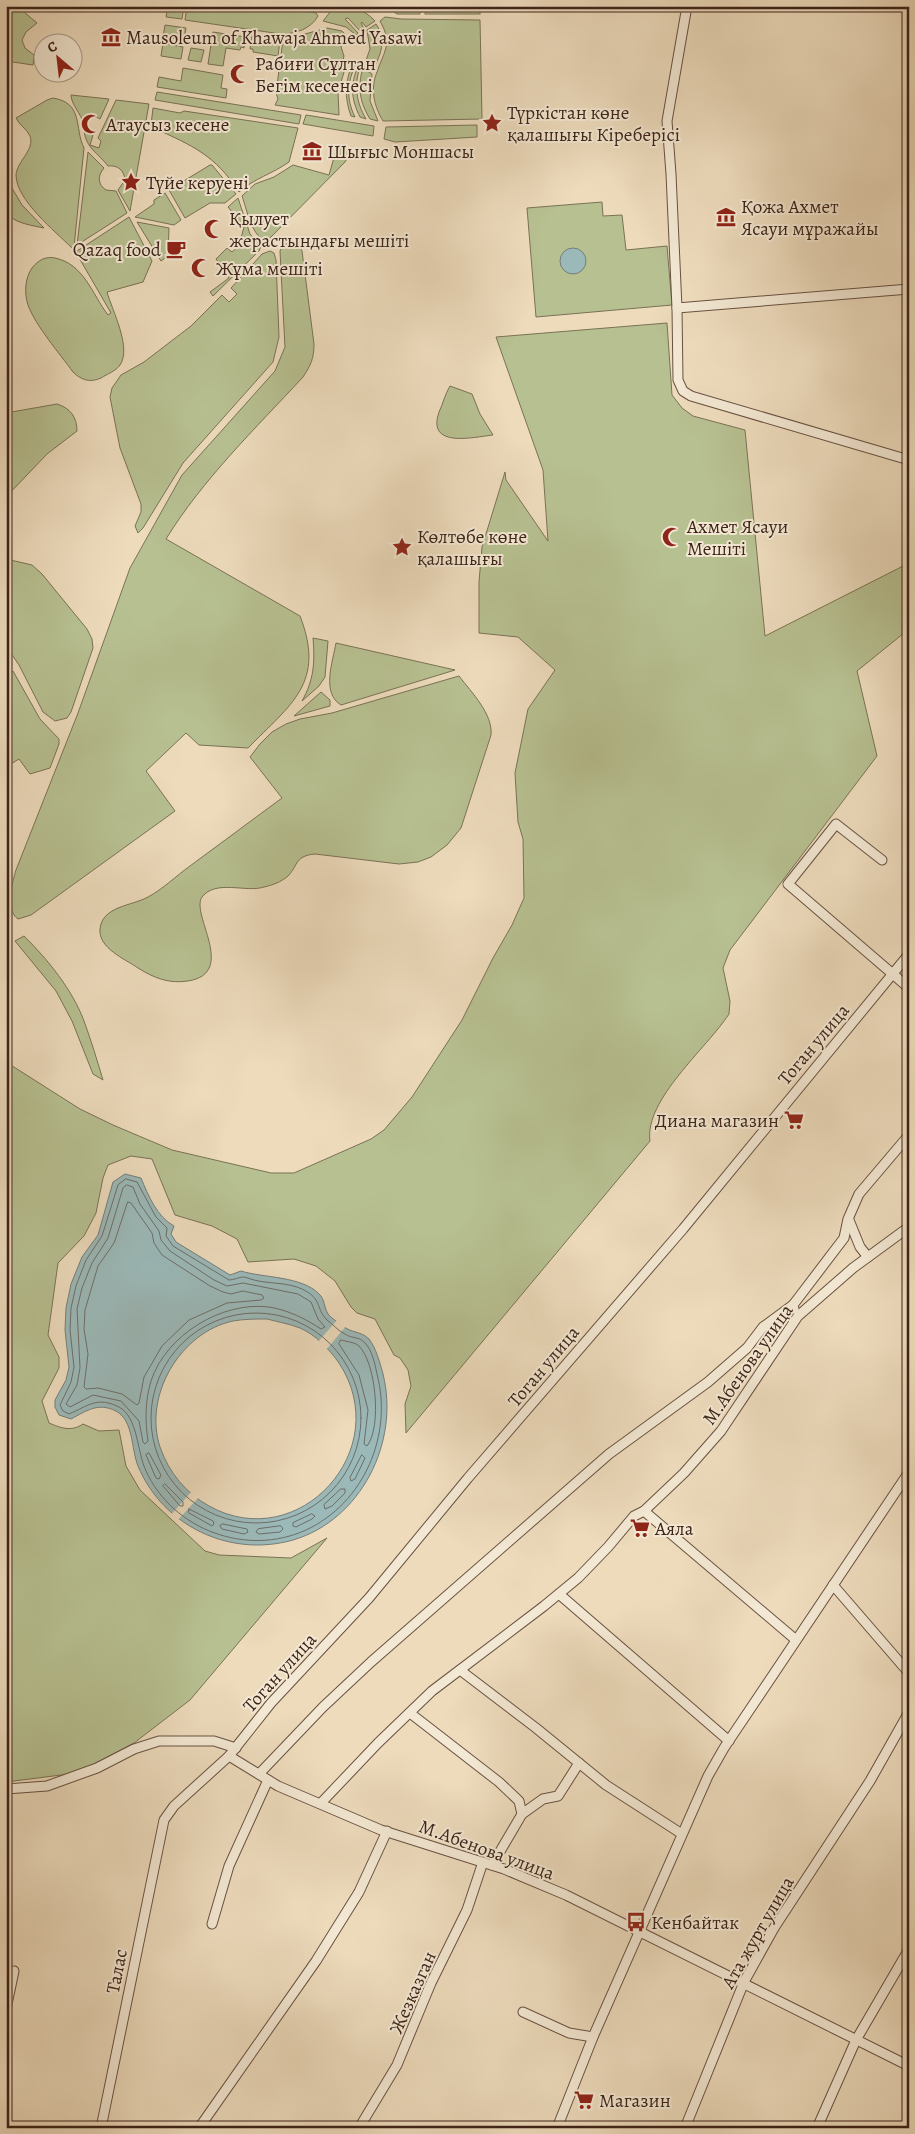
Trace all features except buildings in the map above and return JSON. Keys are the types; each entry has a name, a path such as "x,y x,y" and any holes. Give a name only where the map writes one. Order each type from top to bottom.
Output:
{"street":[{"path":"687,6 667,122 677,308 678,380 683,391 691,396 909,460"},
{"path":"677,308 909,289"},
{"path":"882,860 836,824 788,884 909,988"},
{"name":"Тоган улица","path":"164,1820 174,1806 229,1756 271,1703 369,1598 468,1478 683,1229 909,954"},
{"path":"259,1774 323,1707 371,1662 609,1454 708,1382 747,1348 763,1327 793,1305 844,1238 848,1220 859,1194 909,1135"},
{"path":"848,1220 860,1247 868,1257"},
{"name":"М.Абенова улица","path":"321,1803 432,1692 559,1594 608,1548 634,1516 644,1511 684,1473 721,1431 798,1316 868,1257 909,1227"},
{"path":"793,1305 798,1316"},
{"path":"557,2128 593,2037 708,1776 729,1741 909,1472"},
{"path":"644,1511 796,1640"},
{"path":"833,1585 909,1673"},
{"path":"559,1594 729,1741"},
{"path":"460,1670 606,1785 682,1834"},
{"name":"Ата журт улица","path":"685,2128 744,1982 774,1928 870,1781 909,1712"},
{"path":"410,1713 512,1794 519,1801 522,1814"},
{"path":"6,1789 47,1786 97,1768 134,1749 159,1741 214,1741 236,1748"},
{"name":"М.Абенова улица","path":"229,1756 278,1786 387,1832 492,1865 566,1895 744,1982 909,2066"},
{"path":"492,1865 522,1814 543,1799 558,1796 579,1763"},
{"path":"212,1924 229,1866 268,1780"},
{"name":"Талас","path":"101,2128 164,1820"},
{"path":"200,2128 321,1953 359,1892 387,1832"},
{"name":"Жезказган","path":"358,2128 365,2120 397,2065 431,1983 467,1910 483,1862"},
{"path":"817,2128 856,2040 909,1949"},
{"path":"6,2009 14,1971"},
{"path":"523,2012 569,2033 593,2037"}],"green space":[{"path":"6,6 17,6 37,23 26,32 22,40 25,48 32,53 32,65 6,61"},
{"path":"168,6 184,6 182,19 166,17"},
{"path":"187,6 275,6 316,13 318,16 315,21 302,30 281,34 185,20"},
{"path":"335,6 357,9 375,21 366,27 362,22 364,29 360,31 348,18 345,19 358,33 356,35 346,27 323,21"},
{"path":"384,6 420,6 420,14 397,14"},
{"path":"425,6 480,6 480,14 425,14"},
{"path":"385,17 480,20 482,119 383,121 375,103 373,91 375,78 387,42 380,21"},
{"path":"376,24 381,36 382,48 372,71 364,66 370,49 367,30"},
{"path":"165,25 186,28 184,40 163,37"},
{"path":"327,28 342,31 346,35 341,47 344,56 342,64 344,72 338,93 339,115 275,105 278,99 276,93 283,40"},
{"path":"213,32 245,37 244,48 241,47 240,50 226,48 223,66 208,64"},
{"path":"252,36 280,40 278,56 253,52 253,49 250,49"},
{"path":"163,43 183,47 181,59 161,56"},
{"path":"191,48 204,50 201,62 188,60"},
{"path":"353,62 356,64 349,84 349,97 355,117 351,116 346,96 348,76"},
{"path":"358,66 360,67 357,93 366,119 360,117 353,98 354,79"},
{"path":"183,68 223,75 221,88 227,89 226,98 157,87 159,77 181,81"},
{"path":"363,68 372,74 370,101 378,121 370,119 362,101 360,82"},
{"path":"157,92 301,115 299,124 155,100"},
{"path":"71,95 109,99 100,119 89,113 84,124"},
{"path":"53,98 70,105 74,111 84,148 74,247 72,248 29,205 22,195 16,175 31,141 29,134 16,118"},
{"path":"116,100 149,104 130,211 118,190 125,180 122,171 118,167 108,166 87,142 84,131 93,135 90,145 99,148 101,141 98,138"},
{"path":"153,108 298,128 289,162 251,183 239,192 230,179 212,160 192,146 154,128 151,125"},
{"path":"306,115 374,126 373,136 303,124"},
{"path":"477,125 477,137 395,142 384,139 386,127"},
{"path":"337,147 347,150 348,157 345,162 268,240 258,236 251,223 242,196 255,184 274,177 293,165 329,175"},
{"path":"88,152 104,168 99,177 101,186 106,190 116,191 127,213 77,245"},
{"path":"210,165 236,194 225,203 210,203 185,218 169,190"},
{"path":"6,178 22,205 44,228 21,222 10,215 6,202"},
{"path":"165,193 181,220 174,225 135,217 154,204 154,200"},
{"path":"238,198 250,234 261,246 259,251 213,296 210,292 229,278 216,259 227,248 232,252 244,241 241,238 244,227 228,207"},
{"path":"602,202 603,216 622,215 626,250 667,246 672,305 536,317 527,208"},
{"path":"129,217 152,261 143,282 107,292 120,329 124,349 123,358 118,367 101,378 86,380 73,372 31,313 27,300 27,281 32,268 42,259 55,258 65,261 80,273 108,315 111,313 78,256 77,251"},
{"path":"137,222 169,228 168,256 161,261"},
{"path":"293,242 298,243 302,251 314,344 310,365 303,377 213,475 166,539 300,616 307,639 309,659 306,676 300,691 290,705 248,748 199,745 186,733 146,771 175,811 31,915 18,919 14,915 11,903 11,889 16,870 78,713 130,568 182,475 275,371 285,347 280,251 283,245"},
{"path":"270,251 274,253 276,260 279,337 273,362 183,463 143,528 138,533 135,526 141,512 141,504 120,448 110,397 112,388 121,375 144,362 191,326 222,295 229,302 237,294 231,288 262,254"},
{"path":"667,323 672,395 682,408 693,416 745,430 765,636 909,563 909,629 857,671 877,756 730,950 723,968 730,1001 729,1014 667,1092 657,1109 651,1125 650,1141 406,1433 405,1404 411,1386 408,1370 400,1358 394,1355 375,1319 357,1313 351,1307 335,1281 316,1266 294,1259 248,1262 237,1239 212,1226 175,1215 152,1159 131,1156 108,1165 103,1178 96,1213 84,1236 58,1263 48,1335 59,1357 59,1368 42,1401 49,1423 66,1428 74,1428 83,1424 99,1431 119,1430 126,1466 140,1490 205,1551 219,1555 291,1558 327,1538 190,1700 134,1743 77,1773 6,1782 6,1062 80,1109 172,1150 271,1173 294,1173 371,1139 384,1130 412,1097 462,1020 512,925 524,898 523,839 518,822 515,773 528,709 555,670 518,637 479,633 479,582 482,547 505,472 506,480 548,541 543,470 496,337"},
{"path":"450,386 472,394 480,414 493,435 454,438 445,436 439,431 437,424 439,412"},
{"path":"57,404 66,408 72,414 76,421 77,431 47,454 6,497 6,413"},
{"path":"6,559 32,565 42,574 87,629 92,639 93,648 71,712 67,718 55,721 43,712 19,665 6,646"},
{"path":"313,638 328,641 325,677 319,686 302,701 313,671"},
{"path":"336,643 455,670 341,705 331,693 330,685 331,667"},
{"path":"13,671 40,719 59,739 50,768 30,774 19,759 6,767 6,677"},
{"path":"459,676 489,719 491,735 461,828 447,845 431,857 418,862 399,864 315,854 298,861 288,876 274,884 257,888 223,888 208,892 202,897 200,905 209,942 210,967 202,976 188,981 168,981 150,975 113,952 103,942 100,929 102,921 112,911 148,897 159,890 282,798 250,757 272,732 300,719 332,713"},
{"path":"321,692 330,700 330,706 294,716"},
{"path":"24,936 50,965 73,998 84,1021 103,1080 93,1074 72,1021 56,991 15,941"}],"water":[{"path":"573,248 582,252 586,261 582,270 573,274 564,270 560,261 564,252"},
{"path":"125,1174 141,1178 158,1211 174,1226 171,1234 176,1242 230,1275 241,1271 282,1278 312,1288 321,1296 331,1317 346,1328 369,1339 378,1356 387,1400 386,1426 380,1451 370,1475 356,1497 338,1515 317,1530 293,1540 269,1544 246,1544 223,1540 201,1532 181,1521 149,1487 138,1466 126,1421 116,1411 110,1408 98,1407 71,1419 59,1415 55,1407 55,1400 66,1380 69,1367 65,1330 66,1308 71,1284 82,1257 98,1235 113,1182","holes":["267,1319 292,1325 306,1331 322,1343 335,1358 353,1396 355,1429 347,1459 329,1485 305,1505 275,1517 243,1518 209,1506 201,1501 173,1474 160,1447 156,1427 157,1407 162,1387 171,1369 183,1352 197,1338 214,1327 233,1321"]}],"pier":[{"path":"338,1319 346,1326 326,1350 317,1343"},
{"path":"192,1491 199,1497 177,1521 170,1516"}],"place":[{"name":"Mausoleum of Khawaja Ahmed Yasawi","path":"111,37"},
{"name":"Рабиғи Сұлтан Бегім кесенесі","path":"240,74"},
{"name":"Түркістан көне қалашығы Кіреберісі","path":"492,123"},
{"name":"Атаусыз кесене","path":"91,124"},
{"name":"Шығыс Моншасы","path":"312,151"},
{"name":"Түйе керуені","path":"131,182"},
{"name":"Қожа Ахмет Ясауи мұражайы","path":"726,217"},
{"name":"Қылует жерастындағы мешіті","path":"214,229"},
{"name":"Qazaq food","path":"176,249"},
{"name":"Жұма мешіті","path":"201,268"},
{"name":"Ахмет Ясауи Мешіті","path":"672,537"},
{"name":"Көлтөбе көне қалашығы","path":"402,547"},
{"name":"Диана магазин","path":"794,1120"},
{"name":"Аяла","path":"640,1528"},
{"name":"Кенбайтак","path":"636,1922"},
{"name":"Магазин","path":"584,2100"}]}
